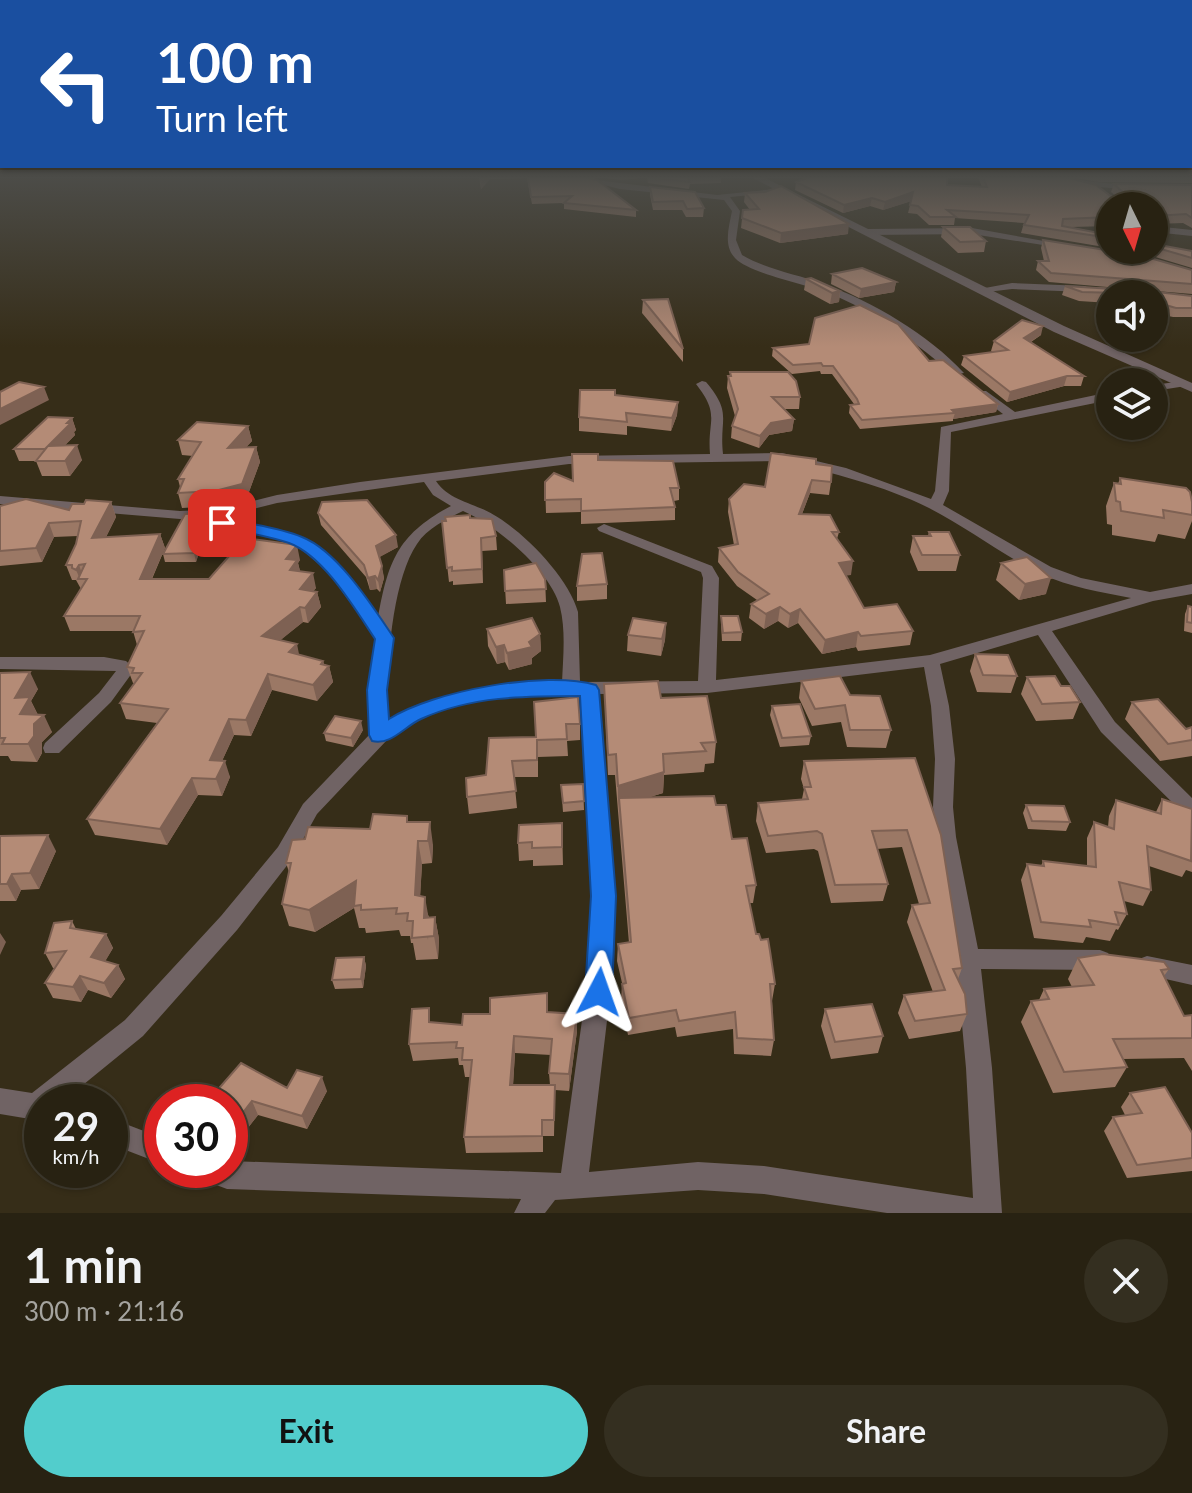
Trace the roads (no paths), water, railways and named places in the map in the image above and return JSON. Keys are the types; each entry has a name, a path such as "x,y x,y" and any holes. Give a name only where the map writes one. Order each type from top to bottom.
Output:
{"street":[{"path":"732,234 739,257 825,288 885,318 913,335 1013,416"},
{"path":"871,234 979,290 1187,386"},
{"path":"989,234 1071,246"},
{"path":"979,290 1012,286 1096,290"},
{"path":"702,384 718,404 720,422 714,439 717,457"},
{"path":"935,506 942,491 945,430 1096,399"},
{"path":"0,500 180,515 207,514 277,499 569,460 782,457 815,463 935,506 1046,570 1093,586 1151,597"},
{"path":"428,477 435,491 487,516 506,529 566,599 571,619 604,896 602,962 561,1187 528,1213"},
{"path":"380,735 377,690 389,603 409,545 427,527 462,506"},
{"path":"207,514 227,526 283,536 307,546 341,577 385,638"},
{"path":"604,528 707,569 711,578 707,687"},
{"path":"68,1084 134,1028 238,911 285,853 310,809 334,781 380,735 413,714 438,704 514,689 707,687 931,661 1151,597 1192,589"},
{"path":"1043,630 1108,727 1192,810"},
{"path":"931,661 942,732 946,837 968,959 979,1068 988,1213"},
{"path":"0,663 104,663 126,669 124,677 113,689 52,748"},
{"path":"968,959 1092,959 1192,975"},
{"path":"0,1101 24,1105"},
{"path":"248,1176 561,1187 711,1176 764,1180 977,1213"}]}
